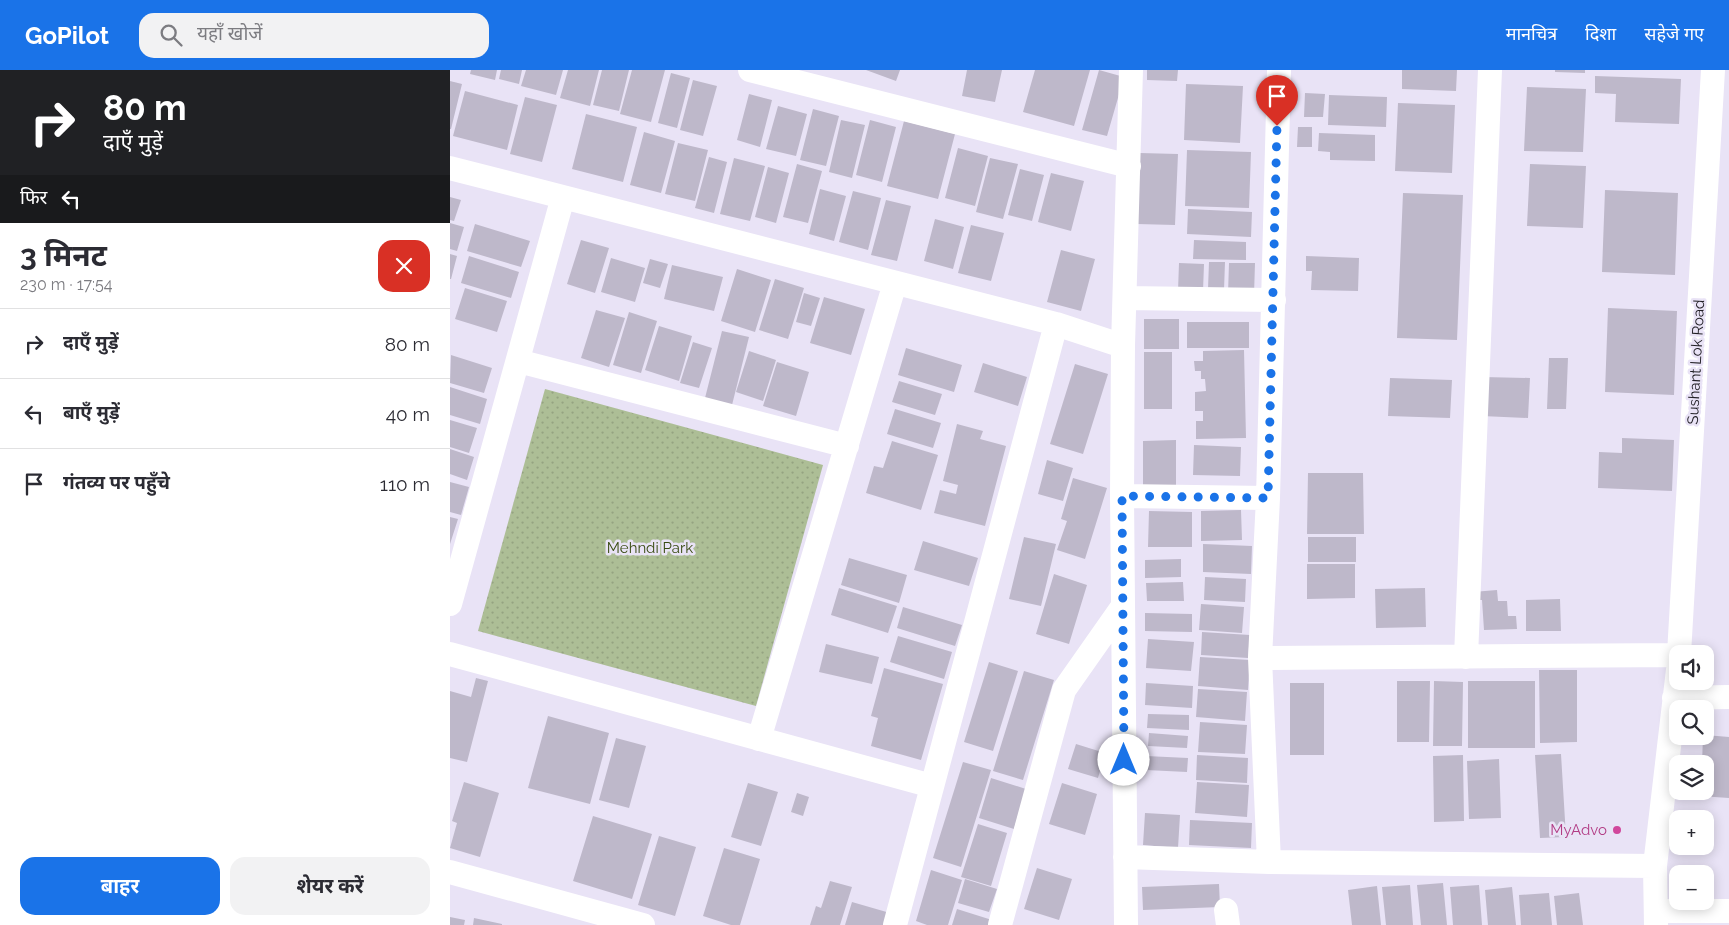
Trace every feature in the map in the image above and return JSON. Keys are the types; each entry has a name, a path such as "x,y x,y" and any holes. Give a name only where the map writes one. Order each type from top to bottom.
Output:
{"street":[{"path":"750,70 1129,166"},
{"path":"1126,925 1122,496 1130,70"},
{"path":"1269,862 1260,658 1268,498 1278,70"},
{"path":"1466,657 1490,70"},
{"name":"Sushant Lok Road","path":"1679,645 1713,70"},
{"path":"450,168 1056,324 1124,346"},
{"path":"450,604 563,197"},
{"path":"759,739 895,283"},
{"path":"1125,298 1274,300"},
{"path":"895,925 1056,324"},
{"path":"518,361 847,446"},
{"path":"1122,496 1268,498"},
{"path":"1000,925 1064,690 1124,606"},
{"path":"450,654 932,786"},
{"path":"1260,658 1669,654"},
{"path":"1675,690 1656,866 1656,918 1729,911"},
{"path":"1674,698 1729,697"},
{"path":"1125,857 1269,862 1656,866"},
{"path":"450,872 643,925"}],"green space":[{"name":"Mehndi Park","path":"545,389 823,465 756,706 478,631"}],"building":[{"path":"471,70 497,70 495,80 470,74"},
{"path":"501,70 522,70 519,84 499,79"},
{"path":"526,70 563,70 556,95 521,86"},
{"path":"568,70 599,70 590,106 560,98"},
{"path":"602,70 629,70 619,111 593,105"},
{"path":"632,70 665,70 651,122 620,114"},
{"path":"866,70 900,70 896,81"},
{"path":"967,70 1002,70 995,102 962,96"},
{"path":"1035,70 1090,70 1074,126 1023,112"},
{"path":"1099,70 1124,77 1107,136 1082,130"},
{"path":"1147,70 1178,70 1177,81 1147,80"},
{"path":"1402,70 1457,70 1456,91 1402,89"},
{"path":"1555,70 1585,70 1585,73 1555,72"},
{"path":"671,73 690,78 677,128 658,123"},
{"path":"1595,76 1681,79 1679,124 1615,122 1616,94 1595,93"},
{"path":"693,80 717,86 703,136 680,130"},
{"path":"450,81 462,84 451,129 450,129"},
{"path":"1186,84 1243,86 1240,143 1184,140"},
{"path":"1527,87 1586,89 1583,152 1524,151"},
{"path":"465,91 518,105 507,150 453,136"},
{"path":"1305,93 1325,94 1323,117 1304,117"},
{"path":"749,94 772,100 760,147 737,140"},
{"path":"1329,95 1387,97 1386,127 1328,125"},
{"path":"525,97 557,105 542,162 510,154"},
{"path":"1398,103 1455,105 1452,173 1395,171"},
{"path":"778,106 807,114 796,156 766,149"},
{"path":"813,109 839,116 826,166 800,160"},
{"path":"586,114 637,127 623,182 572,169"},
{"path":"841,120 865,125 852,178 829,172"},
{"path":"870,120 896,127 882,182 856,175"},
{"path":"904,121 955,134 938,199 887,186"},
{"path":"1298,127 1312,127 1312,147 1297,147"},
{"path":"644,132 675,141 661,193 630,185"},
{"path":"1319,133 1375,135 1375,161 1330,160 1330,152 1318,151"},
{"path":"678,143 708,150 695,201 665,194"},
{"path":"958,148 988,156 975,206 945,198"},
{"path":"1187,150 1251,152 1249,208 1185,206"},
{"path":"1140,153 1178,154 1175,225 1137,224"},
{"path":"709,157 727,162 714,213 695,208"},
{"path":"734,158 765,166 750,221 720,214"},
{"path":"990,158 1018,164 1003,219 976,212"},
{"path":"797,164 822,171 808,223 783,217"},
{"path":"1530,164 1586,166 1583,228 1527,226"},
{"path":"768,167 789,173 776,223 755,217"},
{"path":"1020,169 1044,175 1032,221 1008,215"},
{"path":"1051,173 1084,181 1071,231 1038,222"},
{"path":"820,189 846,196 834,241 809,234"},
{"path":"1605,190 1678,193 1675,275 1602,272"},
{"path":"853,191 881,198 868,250 839,242"},
{"path":"1403,193 1463,195 1457,340 1397,338"},
{"path":"450,197 461,200 454,221 450,220"},
{"path":"886,200 911,206 897,261 871,255"},
{"path":"1188,209 1252,212 1251,237 1187,234"},
{"path":"935,219 964,227 953,269 924,261"},
{"path":"450,223 464,227 457,251 450,249"},
{"path":"475,224 530,241 521,267 467,251"},
{"path":"971,225 1004,233 991,281 958,273"},
{"path":"581,240 609,248 595,293 567,284"},
{"path":"1194,240 1246,242 1246,260 1193,259"},
{"path":"1061,250 1095,259 1081,311 1047,302"},
{"path":"450,254 457,256 451,279 450,279"},
{"path":"469,256 519,272 511,298 461,283"},
{"path":"1306,256 1359,258 1358,291 1311,290 1312,271 1306,271"},
{"path":"611,258 645,268 635,302 601,292"},
{"path":"650,259 668,264 660,288 643,283"},
{"path":"1209,262 1225,262 1224,290 1208,289"},
{"path":"1179,263 1204,264 1203,291 1178,291"},
{"path":"1229,263 1255,263 1254,295 1228,294"},
{"path":"672,265 723,277 714,311 664,299"},
{"path":"737,269 771,280 755,332 721,321"},
{"path":"775,279 804,288 788,339 759,330"},
{"path":"465,288 507,301 497,332 455,319"},
{"path":"804,293 820,298 811,326 796,322"},
{"path":"824,297 865,309 851,355 810,343"},
{"path":"1608,308 1677,311 1674,395 1605,392"},
{"path":"596,310 625,318 609,367 581,358"},
{"path":"629,312 657,321 641,373 613,365"},
{"path":"1144,319 1179,319 1179,349 1144,349"},
{"path":"1187,322 1249,322 1249,348 1187,348"},
{"path":"659,326 692,336 679,381 645,370"},
{"path":"722,331 749,337 732,405 705,398"},
{"path":"693,342 712,348 699,388 680,383"},
{"path":"906,348 962,365 954,392 898,375"},
{"path":"1244,350 1246,438 1196,439 1196,421 1203,421 1203,411 1195,411 1195,392 1206,391 1205,379 1201,379 1201,371 1195,371 1194,361 1203,361 1203,351"},
{"path":"749,351 776,360 763,401 736,392"},
{"path":"1144,352 1172,352 1172,409 1144,409"},
{"path":"451,355 492,368 484,393 450,383"},
{"path":"1549,358 1568,358 1566,409 1547,409"},
{"path":"777,362 809,372 796,416 763,406"},
{"path":"983,363 1027,377 1018,406 974,392"},
{"path":"1075,364 1108,374 1083,454 1050,444"},
{"path":"1483,377 1530,378 1528,418 1482,416"},
{"path":"1390,378 1452,380 1450,418 1388,416"},
{"path":"899,381 942,394 935,415 892,402"},
{"path":"450,387 487,399 480,424 450,415"},
{"path":"895,409 941,423 933,448 887,434"},
{"path":"450,420 477,428 469,453 450,447"},
{"path":"957,424 983,431 980,439 1006,446 985,526 934,513 940,490 956,494 958,485 943,481"},
{"path":"1622,438 1674,440 1672,491 1598,488 1599,452 1622,453"},
{"path":"1176,440 1176,493 1143,494 1143,441"},
{"path":"892,441 938,455 921,510 866,493 874,466 883,468"},
{"path":"1194,445 1241,447 1240,476 1193,475"},
{"path":"450,449 474,457 467,480 450,474"},
{"path":"1047,460 1073,468 1063,501 1038,494"},
{"path":"1308,473 1363,473 1364,534 1307,534"},
{"path":"1073,478 1107,488 1085,559 1057,550 1067,521 1061,519"},
{"path":"450,482 469,487 461,515 450,512"},
{"path":"1241,510 1242,540 1201,541 1201,511"},
{"path":"1149,511 1192,512 1192,547 1148,547"},
{"path":"450,517 458,519 450,544"},
{"path":"1024,537 1056,544 1041,606 1009,599"},
{"path":"1308,537 1356,537 1356,562 1308,562"},
{"path":"923,541 978,558 969,586 914,570"},
{"path":"1203,544 1252,546 1251,574 1203,572"},
{"path":"849,558 907,575 899,603 841,585"},
{"path":"1181,559 1181,577 1145,578 1145,560"},
{"path":"1307,564 1355,564 1355,598 1307,599"},
{"path":"1054,574 1087,585 1069,644 1036,634"},
{"path":"1205,577 1246,579 1245,602 1204,600"},
{"path":"1183,582 1184,601 1147,601 1146,583"},
{"path":"839,588 897,606 888,633 831,615"},
{"path":"1425,588 1426,627 1376,628 1375,589"},
{"path":"1497,590 1498,601 1507,601 1508,616 1516,616 1517,629 1484,630 1482,600 1474,600 1473,592"},
{"path":"1560,599 1561,631 1526,631 1526,600"},
{"path":"1201,604 1244,607 1242,633 1199,630"},
{"path":"903,607 962,625 955,646 897,628"},
{"path":"1145,613 1192,614 1192,632 1145,631"},
{"path":"1202,632 1250,635 1248,658 1201,655"},
{"path":"898,636 952,652 944,679 890,662"},
{"path":"1148,639 1194,642 1191,671 1146,668"},
{"path":"826,644 879,657 872,684 819,672"},
{"path":"1200,657 1250,660 1248,690 1198,686"},
{"path":"989,662 1018,671 993,751 964,742"},
{"path":"884,668 943,684 921,760 871,746 878,718 871,716"},
{"path":"1539,670 1577,670 1577,742 1540,743"},
{"path":"1024,671 1054,680 1023,780 993,771"},
{"path":"476,678 488,681 467,762 450,758 450,691 471,697"},
{"path":"1397,681 1430,681 1429,742 1397,742"},
{"path":"1434,681 1463,682 1462,746 1433,746"},
{"path":"1468,681 1535,681 1535,748 1468,748"},
{"path":"1146,683 1193,686 1192,708 1145,705"},
{"path":"1290,683 1324,683 1324,755 1290,755"},
{"path":"1198,689 1247,692 1245,721 1196,717"},
{"path":"1148,714 1189,715 1189,730 1147,728"},
{"path":"548,716 609,733 590,804 528,788"},
{"path":"1200,722 1247,725 1245,754 1198,752"},
{"path":"1149,733 1188,736 1187,748 1148,746"},
{"path":"1714,736 1729,737 1729,798 1714,797 1714,755 1702,755 1703,745 1714,745"},
{"path":"616,738 646,746 629,808 599,800"},
{"path":"1076,744 1105,753 1098,778 1068,769"},
{"path":"1561,754 1566,837 1540,838 1535,755"},
{"path":"1197,755 1248,758 1247,783 1196,780"},
{"path":"1463,755 1464,821 1434,822 1433,756"},
{"path":"1146,756 1188,758 1187,772 1146,770"},
{"path":"1499,759 1501,818 1469,819 1467,761"},
{"path":"963,762 991,770 961,867 933,858"},
{"path":"991,778 1026,789 1014,829 979,818"},
{"path":"464,782 499,793 480,857 450,848 457,823 452,821"},
{"path":"1197,782 1249,785 1247,817 1195,813"},
{"path":"748,783 778,792 761,846 731,837"},
{"path":"1062,783 1097,794 1085,835 1049,824"},
{"path":"797,793 809,797 803,816 791,812"},
{"path":"1145,813 1180,815 1178,848 1143,845"},
{"path":"593,816 652,834 632,899 573,881"},
{"path":"1190,820 1252,823 1251,848 1189,845"},
{"path":"978,824 1007,833 991,886 961,877"},
{"path":"659,836 696,847 675,916 638,905"},
{"path":"724,848 760,859 740,925 731,925 703,916"},
{"path":"1037,868 1072,879 1059,920 1024,909"},
{"path":"931,870 962,880 948,925 927,925 916,921"},
{"path":"965,879 997,889 989,912 958,903"},
{"path":"830,881 852,887 840,925 810,925 816,906 821,908"},
{"path":"1443,883 1447,925 1421,925 1417,885"},
{"path":"1219,884 1220,907 1143,910 1142,887"},
{"path":"1410,885 1413,925 1386,925 1382,887"},
{"path":"1479,885 1482,925 1453,925 1450,887"},
{"path":"1377,886 1381,925 1352,925 1348,890"},
{"path":"1512,887 1516,925 1488,925 1485,890"},
{"path":"1549,893 1552,925 1521,925 1519,895"},
{"path":"1579,893 1583,925 1557,925 1554,896"},
{"path":"852,902 890,913 886,925 845,925"},
{"path":"957,909 992,920 990,925 952,925"},
{"path":"450,917 465,920 464,925 450,925"},
{"path":"474,918 502,924 502,925 473,925"}],"place":[{"name":"MyAdvo","path":"1617,830"}],"route":[{"path":"1124,760 1122,496 1268,498 1277,126"}]}
